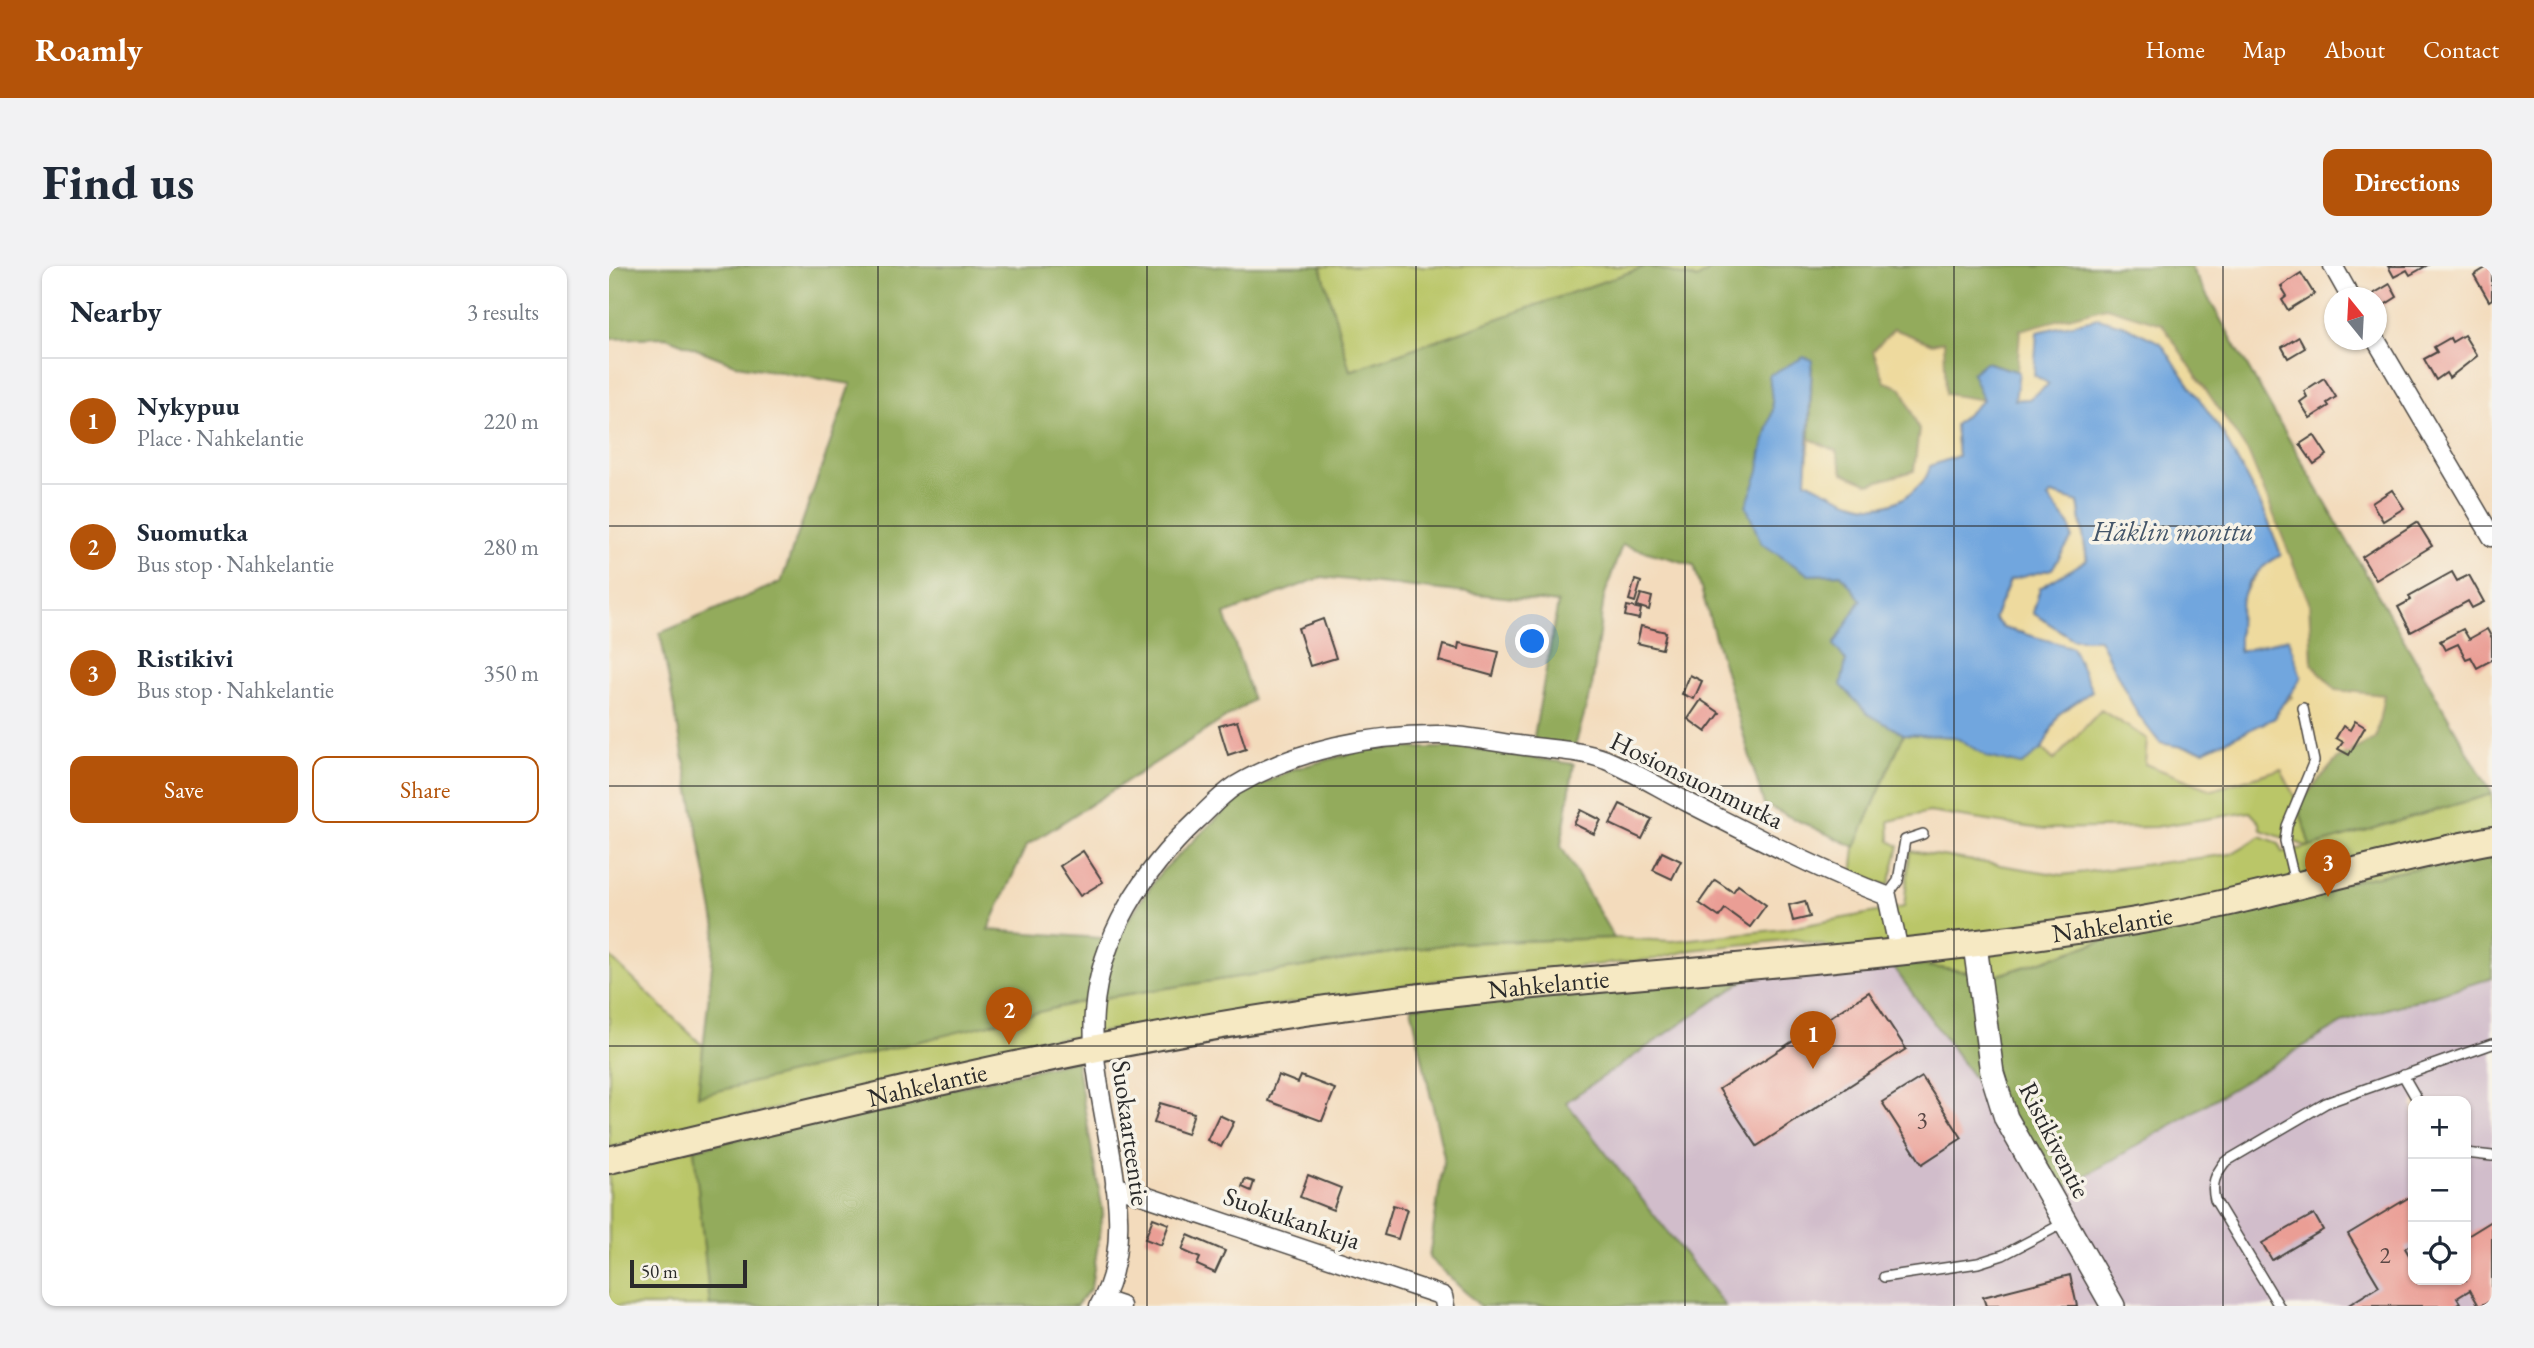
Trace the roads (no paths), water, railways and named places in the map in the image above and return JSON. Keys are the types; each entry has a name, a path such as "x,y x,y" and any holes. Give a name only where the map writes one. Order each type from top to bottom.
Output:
{"main road":[{"name":"Nahkelantie","path":"609,1160 992,1068 1302,1012 1493,987 1975,945 2143,920 2492,840"}],"street":[{"path":"2333,266 2345,287"},
{"path":"2382,350 2492,537"},
{"name":"Hosionsuonmutka","path":"1093,1048 1097,986 1110,940 1146,876 1189,828 1233,788 1290,760 1365,739 1444,735 1565,751 1605,760 1803,862 1887,896"},
{"path":"1887,896 1899,951"},
{"name":"Ristikiventie","path":"1975,945 1992,1073 2006,1118 2113,1306"},
{"name":"Suokaarteentie","path":"1093,1048 1115,1186 1118,1231 1112,1271 1101,1303"},
{"name":"Suokukankuja","path":"1115,1186 1443,1296 1445,1306"},
{"path":"1101,1303 1121,1306"}],"lane":[{"path":"2296,885 2285,841 2287,825 2313,761 2303,708"},
{"path":"1887,896 1898,881 1905,840 1923,834"},
{"path":"2279,1306 2215,1200 2212,1189 2215,1176 2225,1162 2326,1102 2492,1044"},
{"path":"2403,1075 2415,1096"},
{"path":"2471,1154 2492,1156"},
{"path":"1884,1277 1978,1264 2003,1255 2065,1222"}],"water":[{"name":"Häklin monttu","path":"2098,318 2125,326 2161,343 2222,432 2265,513 2281,555 2267,564 2248,584 2239,621 2239,652 2288,638 2301,677 2275,718 2204,751 2160,743 2138,715 2099,639 2073,639 2033,613 2040,588 2087,560 2078,502 2052,494 2048,498 2070,526 2072,538 2052,569 2010,580 1994,618 2003,628 2072,647 2092,691 2059,714 2042,749 2021,765 1988,757 1955,737 1904,734 1868,714 1841,685 1846,661 1834,645 1861,600 1841,574 1809,575 1761,543 1746,506 1759,471 1773,409 1769,375 1804,357 1812,360 1806,481 1859,504 1885,505 1899,501 1912,492 1924,480 1930,466 1958,456 1955,425 1983,400 1972,373 1985,362 2019,372 2015,400 2029,399 2049,384 2034,375 2037,332"}],"place":[{"name":"Ristikivi","path":"2328,897"},
{"name":"Suomutka","path":"1009,1045"},
{"name":"Nykypuu","path":"1813,1069"}]}
